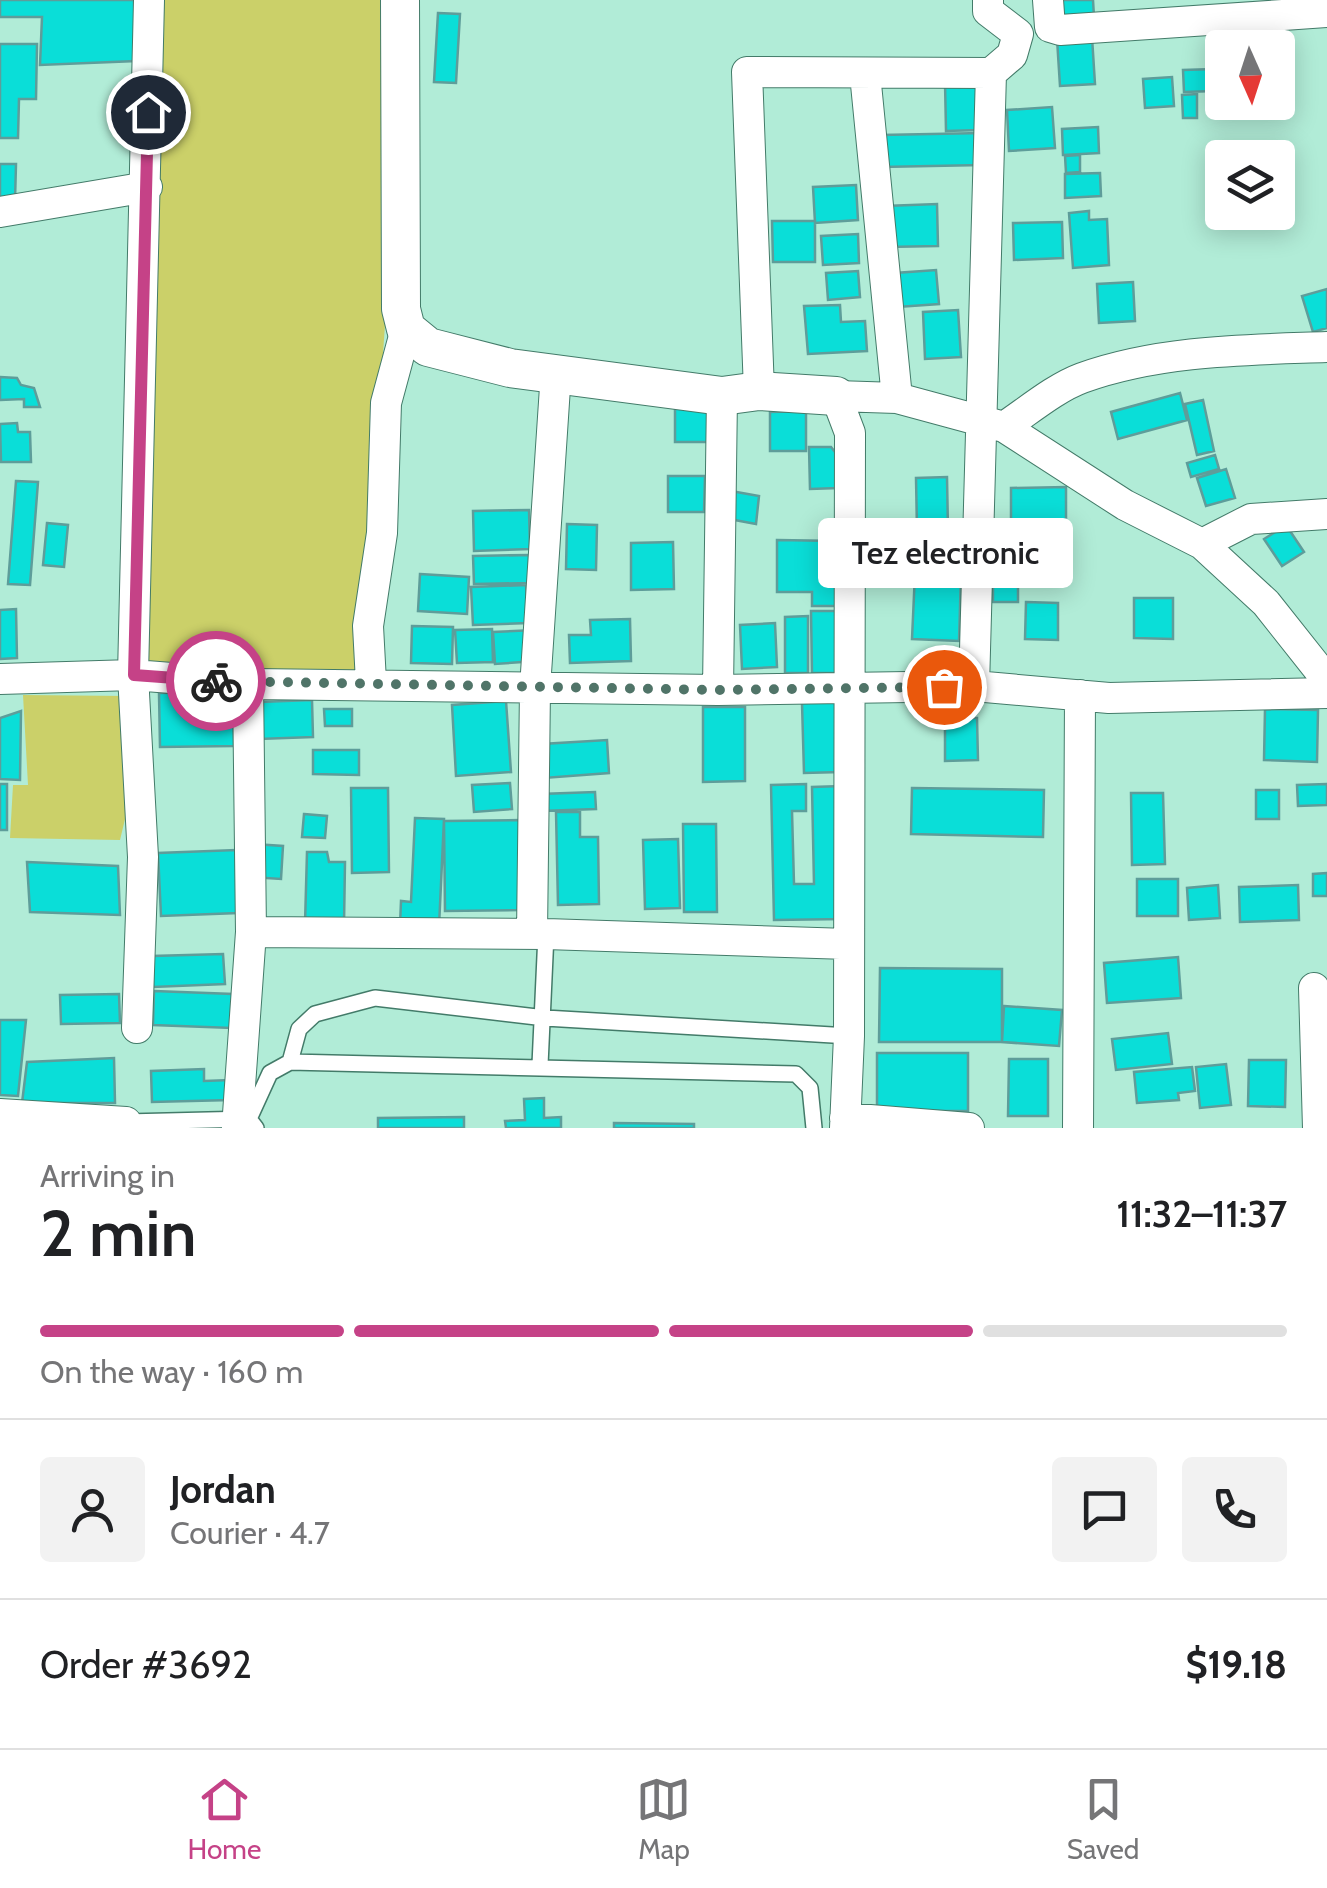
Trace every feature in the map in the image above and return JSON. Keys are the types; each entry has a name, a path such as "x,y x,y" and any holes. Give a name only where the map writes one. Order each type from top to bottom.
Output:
{"street":[{"path":"137,1028 144,858 134,675 149,0"},
{"path":"371,682 368,626 382,533 386,403 406,330 401,309 400,0"},
{"path":"718,690 741,394 746,72 990,74 1012,56 1018,34 988,12 988,0"},
{"path":"1048,0 1050,26 1060,30 1327,12"},
{"path":"865,74 897,398"},
{"path":"974,686 994,423 990,74"},
{"path":"0,212 147,187"},
{"path":"406,330 428,348 510,368 741,394 897,398 994,423 1125,505 1202,544 1266,603 1327,680"},
{"path":"994,423 1079,379 1128,365 1216,351 1327,347"},
{"path":"539,934 534,688 556,372"},
{"path":"836,396 850,433 850,1036 842,1125 969,1128"},
{"path":"1202,544 1251,519 1327,514"},
{"path":"0,679 134,675 248,684 371,682 718,690 974,686 1109,698 1327,693"},
{"path":"245,1124 252,932 248,684"},
{"path":"1078,1128 1080,694"},
{"path":"252,932 539,934 848,944"},
{"path":"1314,988 1318,1128"},
{"path":"0,1114 127,1125"}],"lane":[{"path":"539,934 545,1018 540,1065"},
{"path":"290,1062 300,1029 315,1014 375,998 545,1018 850,1036"},
{"path":"127,1125 245,1124 270,1073 290,1062 796,1074 810,1088 814,1128"}],"green space":[{"path":"156,0 391,0 390,252 376,456 380,673 143,674"},
{"path":"23,695 127,696 126,815 120,840 10,838 13,785 28,785"}],"building":[{"path":"0,0 134,0 136,61 40,65 42,17 0,17"},
{"path":"1055,0 1093,0 1094,17 1055,18"},
{"path":"438,13 460,14 456,83 434,82"},
{"path":"1092,37 1095,84 1060,86 1057,39"},
{"path":"0,44 37,44 36,99 19,99 18,138 0,138"},
{"path":"1205,69 1205,91 1184,92 1183,70"},
{"path":"1172,77 1174,106 1145,108 1143,79"},
{"path":"978,81 980,130 946,131 945,82"},
{"path":"1197,94 1197,118 1183,118 1182,95"},
{"path":"1052,107 1055,148 1009,151 1007,110"},
{"path":"1098,127 1099,153 1063,155 1062,129"},
{"path":"982,133 982,165 881,167 881,135"},
{"path":"1080,155 1080,172 1066,173 1065,156"},
{"path":"0,164 16,164 15,201 0,201"},
{"path":"1100,173 1101,196 1065,198 1065,174"},
{"path":"856,185 858,220 815,223 813,187"},
{"path":"937,204 938,246 886,247 885,206"},
{"path":"1089,211 1089,220 1107,219 1109,265 1073,268 1069,213"},
{"path":"772,221 815,221 815,262 773,262"},
{"path":"1062,222 1063,258 1014,260 1013,223"},
{"path":"858,234 859,263 823,265 821,236"},
{"path":"936,270 939,304 898,307 895,273"},
{"path":"858,271 860,297 828,300 826,273"},
{"path":"1133,282 1135,321 1099,323 1097,284"},
{"path":"1327,289 1327,328 1313,332 1302,296"},
{"path":"840,305 841,322 865,321 867,351 808,354 804,306"},
{"path":"958,310 961,357 925,359 923,312"},
{"path":"0,377 17,378 21,385 34,388 40,407 24,407 24,399 0,400"},
{"path":"1180,393 1187,420 1118,439 1111,412"},
{"path":"1203,400 1214,451 1197,455 1185,404"},
{"path":"675,406 712,406 712,442 675,442"},
{"path":"806,411 806,451 770,451 770,412"},
{"path":"17,423 18,432 30,432 31,462 1,462 0,424"},
{"path":"809,447 831,447 839,457 839,488 810,489"},
{"path":"1215,455 1219,469 1191,477 1187,463"},
{"path":"1226,469 1235,498 1206,506 1197,478"},
{"path":"668,476 705,476 704,512 668,512"},
{"path":"947,477 948,530 917,531 916,478"},
{"path":"16,481 38,482 30,585 8,584"},
{"path":"1066,487 1066,522 1011,522 1011,488"},
{"path":"731,491 759,496 756,524 729,519"},
{"path":"529,510 530,549 474,551 473,511"},
{"path":"47,523 68,525 64,567 43,565"},
{"path":"567,524 597,525 596,570 566,569"},
{"path":"1286,525 1304,552 1282,566 1264,539"},
{"path":"1031,535 1060,535 1061,568 1032,569"},
{"path":"985,536 1025,536 1025,568 985,568"},
{"path":"777,540 838,541 837,606 812,606 812,592 777,592"},
{"path":"673,542 674,589 631,590 631,543"},
{"path":"529,555 530,583 474,584 473,556"},
{"path":"915,573 961,574 959,641 912,639"},
{"path":"420,574 469,577 467,614 418,611"},
{"path":"993,576 1018,576 1018,602 993,602"},
{"path":"526,585 528,623 473,625 471,587"},
{"path":"1134,598 1173,598 1173,639 1134,638"},
{"path":"1026,602 1058,603 1058,640 1025,639"},
{"path":"16,609 17,658 0,659 0,610"},
{"path":"811,611 836,611 837,673 812,673"},
{"path":"808,616 808,673 785,673 785,617"},
{"path":"630,619 631,661 570,663 569,635 591,635 590,620"},
{"path":"775,623 777,667 742,669 740,625"},
{"path":"412,626 453,627 452,664 411,663"},
{"path":"492,629 493,662 457,663 455,630"},
{"path":"535,630 536,661 495,664 493,632"},
{"path":"234,692 234,746 160,747 159,693"},
{"path":"312,700 313,737 259,739 259,702"},
{"path":"506,701 511,772 456,776 452,705"},
{"path":"838,702 841,772 804,773 802,703"},
{"path":"703,707 745,707 745,781 703,782"},
{"path":"324,709 352,709 352,726 325,726"},
{"path":"1265,709 1318,710 1317,762 1264,760"},
{"path":"21,711 20,780 0,779 0,718"},
{"path":"945,718 977,718 978,760 945,761"},
{"path":"607,740 609,773 544,778 542,744"},
{"path":"313,750 359,750 359,775 313,774"},
{"path":"510,783 512,809 474,812 472,785"},
{"path":"0,784 7,784 7,830 0,830"},
{"path":"806,784 806,811 792,811 794,884 814,884 812,787 842,786 845,919 774,920 771,785"},
{"path":"1327,784 1327,805 1298,806 1297,785"},
{"path":"351,788 388,788 389,872 352,873"},
{"path":"912,788 1044,790 1043,837 911,834"},
{"path":"1256,790 1279,790 1279,819 1256,819"},
{"path":"595,792 596,809 541,811 540,794"},
{"path":"1131,793 1163,793 1165,864 1132,865"},
{"path":"556,812 580,812 580,837 598,837 599,904 558,905"},
{"path":"304,814 327,816 325,838 302,837"},
{"path":"415,818 444,819 439,927 400,925 401,901 411,902"},
{"path":"520,820 521,910 445,911 444,821"},
{"path":"683,824 716,824 717,912 684,912"},
{"path":"678,839 680,908 645,909 643,840"},
{"path":"253,844 283,846 281,879 251,877"},
{"path":"236,850 238,913 161,916 158,853"},
{"path":"307,852 327,852 329,862 345,862 344,925 305,924"},
{"path":"27,862 118,866 120,915 30,912"},
{"path":"1327,873 1327,896 1313,896 1313,874"},
{"path":"1137,879 1178,879 1178,916 1137,916"},
{"path":"1218,885 1220,918 1189,920 1187,888"},
{"path":"1298,885 1299,920 1240,922 1239,887"},
{"path":"223,954 225,984 153,987 152,956"},
{"path":"1178,957 1181,998 1107,1003 1104,963"},
{"path":"880,968 1002,969 1002,1042 879,1042"},
{"path":"154,991 233,994 232,1028 153,1025"},
{"path":"119,994 120,1023 61,1024 60,995"},
{"path":"1004,1006 1062,1010 1059,1046 1002,1042"},
{"path":"0,1020 26,1020 18,1096 0,1095"},
{"path":"1168,1033 1172,1064 1116,1070 1112,1039"},
{"path":"877,1053 968,1053 968,1111 877,1111"},
{"path":"114,1058 115,1103 22,1103 27,1062"},
{"path":"1009,1059 1048,1059 1048,1116 1008,1116"},
{"path":"1249,1060 1286,1060 1285,1107 1248,1106"},
{"path":"1226,1064 1231,1105 1200,1108 1196,1067"},
{"path":"1192,1067 1195,1091 1178,1093 1179,1100 1137,1103 1134,1072"},
{"path":"204,1069 204,1081 230,1080 231,1100 152,1102 151,1071"},
{"path":"544,1098 544,1118 561,1117 561,1128 506,1128 505,1121 525,1120 524,1099"},
{"path":"464,1117 464,1128 378,1128 378,1118"},
{"path":"614,1123 694,1124 694,1128 614,1128"}],"way so far":[{"path":"216,681 718,690 944,687"}],"place":[{"name":"Tez electronic","path":"944,687"}],"route":[{"path":"148,112 134,675 216,681"}]}
